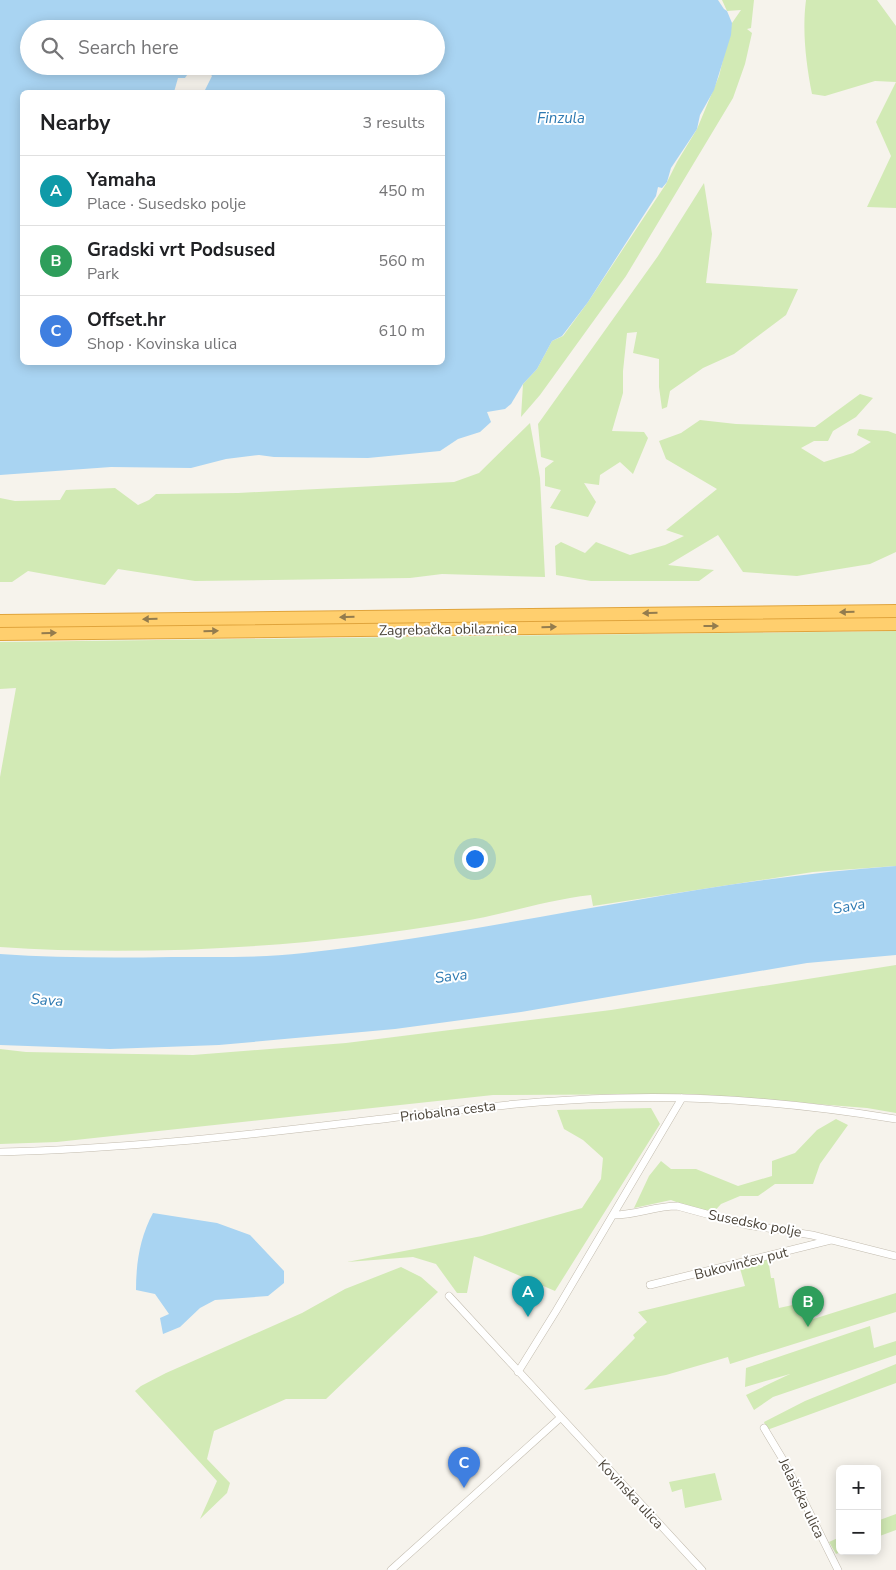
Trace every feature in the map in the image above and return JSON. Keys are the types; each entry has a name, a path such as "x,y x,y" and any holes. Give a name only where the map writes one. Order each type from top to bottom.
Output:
{"highway":[{"name":"Zagrebačka obilaznica","path":"0,621 896,611"},
{"name":"Zagrebačka obilaznica","path":"0,634 896,624"}],"street":[{"name":"Priobalna cesta","path":"0,1152 167,1144 509,1104 617,1098 682,1098 830,1108 896,1119"},
{"path":"518,1372 682,1098"},
{"name":"Susedsko polje","path":"614,1214 627,1215 666,1206 677,1206 747,1225 812,1234 896,1256"},
{"name":"Bukovinčev put","path":"650,1284 831,1240"},
{"name":"Kovinska ulica","path":"449,1296 702,1570"},
{"path":"392,1570 560,1418"},
{"name":"Jelašićka ulica","path":"764,1428 785,1463 838,1570"}],"green space":[{"path":"722,0 754,0 751,28 747,29 752,33 745,64 733,98 626,276 540,395 521,417 523,384 537,369 552,341 563,336 588,302 666,184 697,129 719,76 732,23 741,10 727,11"},
{"path":"806,0 877,0 896,26 896,82 875,81 825,96 812,94 805,47 804,23"},
{"path":"896,82 896,208 867,207 891,156 876,122"},
{"path":"704,183 712,234 706,283 798,289 786,315 734,354 703,368 670,391 667,407 662,409 659,387 659,359 633,353 637,332 627,333 623,393 612,431 644,432 648,438 633,474 620,462 600,475 599,485 584,483 596,502 588,517 550,508 561,490 545,486 545,468 554,461 541,457 538,424 658,256"},
{"path":"860,394 873,398 856,417 833,431 828,441 814,441 801,448 824,462 853,453 871,442 857,435 859,429 888,431 896,434 896,552 870,564 797,576 743,572 718,535 668,565 714,570 699,581 591,581 556,575 555,546 561,542 585,553 596,542 630,555 665,545 684,536 666,530 717,489 666,459 659,441 681,433 700,420 736,424 815,427"},
{"path":"530,423 540,478 545,577 442,574 410,578 195,581 118,569 105,585 28,571 12,582 0,582 0,498 15,501 60,500 66,490 115,488 138,505 156,494 238,493 454,482 479,473"},
{"path":"896,631 896,866 813,872 593,906 591,895 558,900 458,922 402,931 288,944 229,948 113,951 0,947 0,777 16,688 0,689 0,642"},
{"path":"896,965 896,1113 867,1108 691,1094 493,1095 57,1142 0,1144 0,1049 26,1052 193,1055 346,1043 611,1010"},
{"path":"651,1108 660,1124 555,1291 474,1256 467,1293 457,1293 436,1264 413,1257 347,1262 482,1236 582,1208 601,1179 603,1158 583,1140 564,1129 557,1110"},
{"path":"836,1119 848,1125 820,1164 813,1184 775,1184 758,1196 740,1196 721,1204 711,1215 671,1200 634,1208 649,1176 661,1161 671,1169 696,1169 738,1186 772,1176 772,1161 795,1153 817,1130"},
{"path":"768,1258 771,1278 774,1278 779,1308 797,1304 807,1321 896,1293 896,1312 730,1364 728,1357 666,1375 584,1390 635,1338 633,1335 647,1322 638,1312 745,1286 739,1265"},
{"path":"401,1267 421,1277 438,1292 326,1399 286,1399 214,1431 207,1459 230,1483 227,1493 200,1519 217,1481 135,1391 166,1373 302,1313 345,1289"},
{"path":"870,1326 874,1348 896,1341 896,1355 773,1397 754,1410 746,1395 790,1374 745,1387 746,1368"},
{"path":"896,1364 896,1383 767,1430 764,1422 805,1401"},
{"path":"715,1473 722,1500 685,1508 682,1489 672,1492 669,1482"},
{"path":"896,1514 896,1530 881,1536 881,1520"},
{"path":"836,1539 836,1554 829,1542"}],"water":[{"name":"Finzula","path":"0,0 718,0 727,11 732,23 731,35 714,90 700,115 697,129 671,168 667,182 662,188 658,187 656,196 588,302 562,336 552,341 537,369 523,384 511,404 505,409 487,412 491,422 480,432 458,439 440,451 368,458 274,457 259,455 226,459 191,468 111,467 0,475"},
{"name":"Sava","path":"896,866 896,955 807,963 521,1012 395,1029 219,1045 110,1049 0,1045 0,954 129,958 288,955 378,944 747,882"},
{"path":"153,1213 217,1223 250,1235 284,1271 284,1283 268,1296 215,1300 200,1308 180,1327 163,1334 160,1318 169,1314 155,1294 136,1290 140,1250 145,1231"}],"place":[{"name":"Yamaha","path":"528,1317"},
{"name":"Gradski vrt Podsused","path":"808,1327"},
{"name":"Offset.hr","path":"464,1488"}]}
